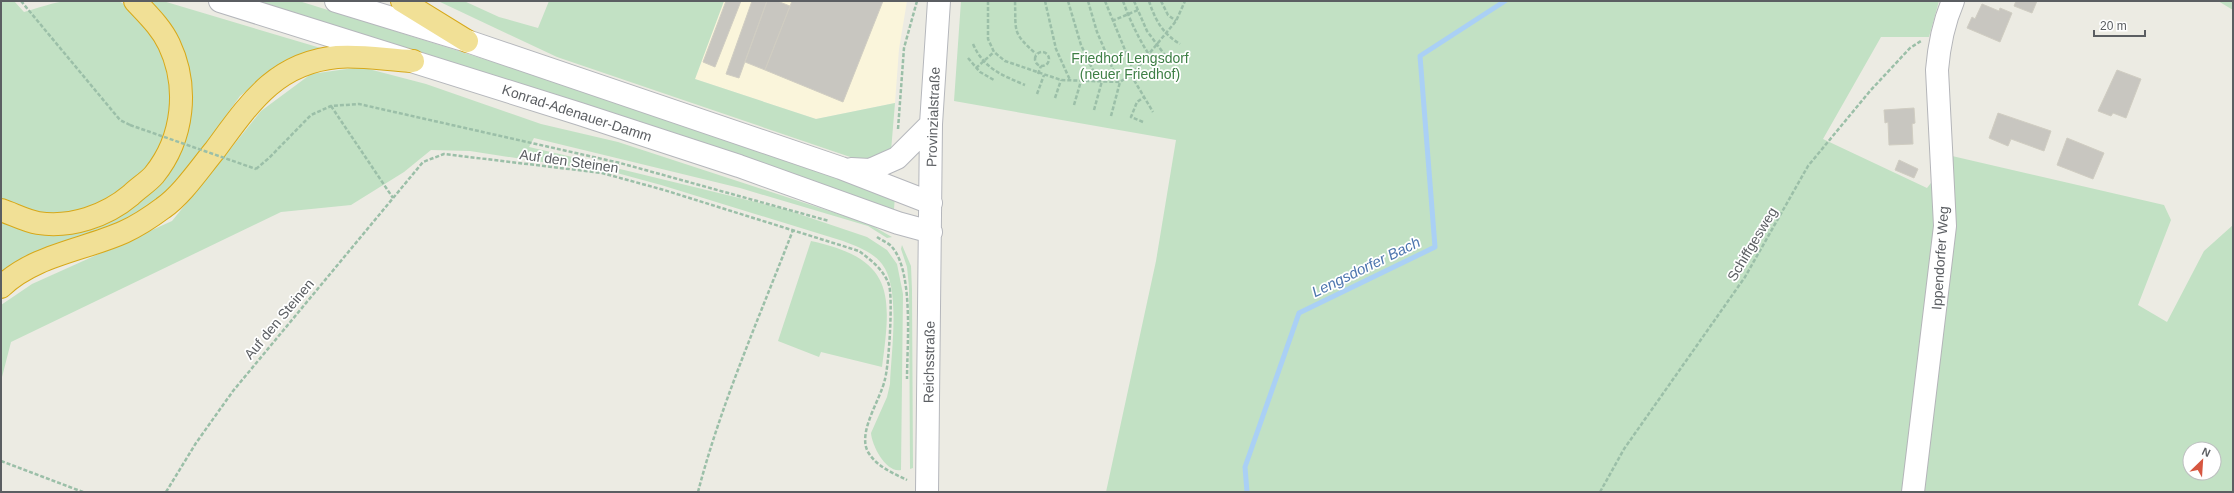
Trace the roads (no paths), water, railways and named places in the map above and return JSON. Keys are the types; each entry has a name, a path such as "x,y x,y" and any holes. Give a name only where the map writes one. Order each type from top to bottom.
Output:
{"highway":[{"path":"1,210 38,223 78,222 117,206 153,176 170,150 180,120 181,92 178,68 168,43 152,19 135,1"},
{"path":"402,1 467,41"},
{"path":"1,287 10,278 53,256 125,232 164,208 195,176 248,105 278,77 310,61 339,57 413,61"}],"main road":[{"name":"Konrad-Adenauer-Damm","path":"220,1 413,61 739,166 898,223 931,232"},
{"path":"336,1 467,41 841,168 931,203"},
{"name":"Provinzialstraße","path":"931,232 931,124 939,1"},
{"name":"Ippendorfer Weg","path":"1913,492 1945,226 1937,70 1944,27 1953,1"},
{"path":"841,168 870,170 897,158 931,124"},
{"name":"Reichsstraße","path":"917,485 931,232"}],"waterway":[{"name":"Lengsdorfer Bach","path":"1247,492 1245,467 1299,313 1435,247 1420,56 1505,1"}],"park label":[{"name":"Friedhof Lengsdorf (neuer Friedhof)","path":"1130,66"}]}
